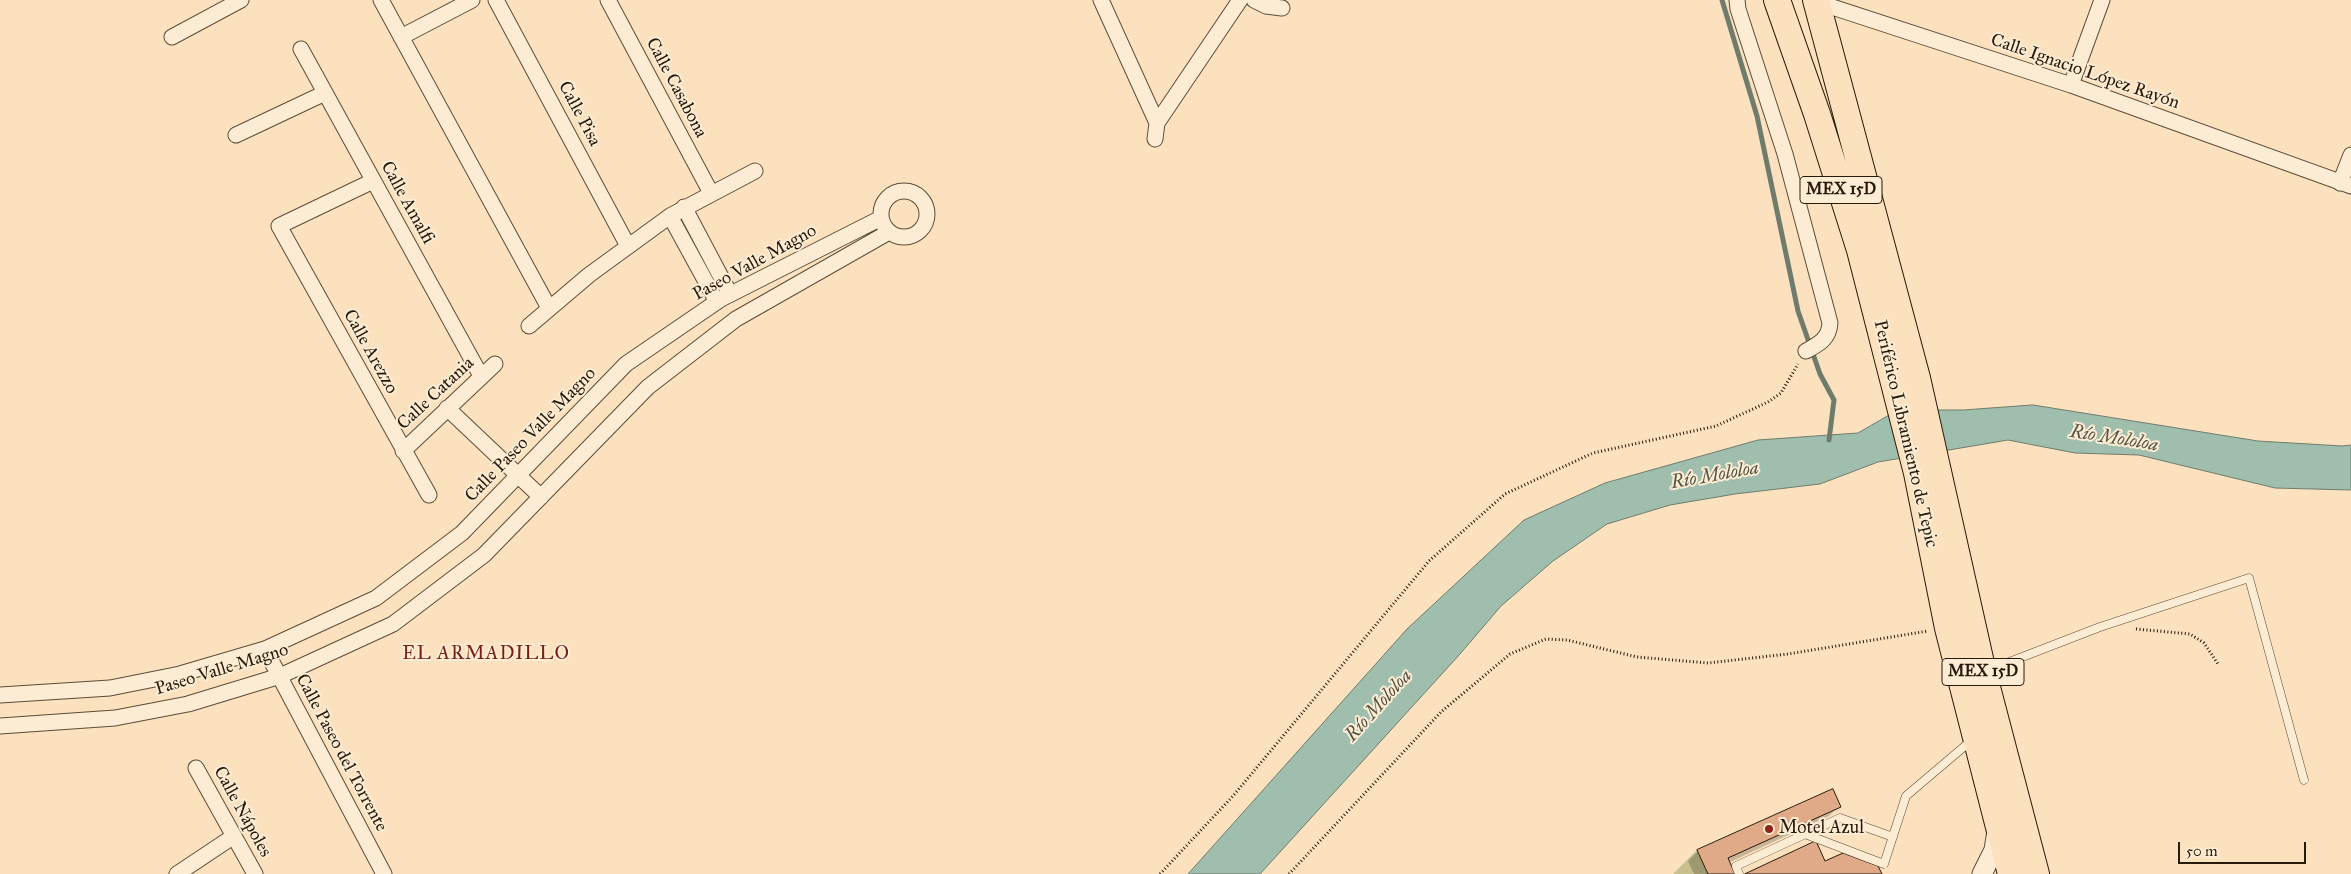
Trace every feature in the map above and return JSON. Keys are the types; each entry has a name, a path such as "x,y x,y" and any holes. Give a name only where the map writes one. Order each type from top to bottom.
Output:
{"highway":[{"name":"Periférico Libramiento de Tepic","path":"1777,0 1817,114 1860,250 1906,381"},
{"name":"Periférico Libramiento de Tepic","path":"1816,1 1928,471 2036,874"},
{"name":"Periférico Libramiento de Tepic","path":"1928,471 1948,628 1975,737 1999,819 2011,874"}],"street":[{"path":"172,37 219,5 241,0"},
{"path":"381,0 549,308"},
{"path":"401,37 472,0"},
{"name":"Calle Pisa","path":"496,0 628,246"},
{"name":"Calle Casabona","path":"608,0 711,193"},
{"path":"1101,0 1158,123"},
{"path":"1155,139 1158,123 1240,0"},
{"path":"1254,0 1266,6 1282,8"},
{"path":"1737,0 1738,9 1786,154 1827,312 1829,332 1812,349"},
{"path":"2070,85 2102,0"},
{"name":"Calle Ignacio López Rayón","path":"1816,1 2070,85 2346,185"},
{"name":"Calle Amalfi","path":"300,48 481,376"},
{"path":"236,135 325,93"},
{"path":"2346,185 2351,155"},
{"path":"529,326 628,246 670,216 755,171"},
{"name":"Calle Arezzo","path":"373,181 279,226 429,495"},
{"path":"903,190 916,193 925,202 928,215 924,228 914,236 900,238 889,232 881,218 882,205 890,194 903,190"},
{"path":"684,207 724,298"},
{"path":"670,216 724,298"},
{"name":"Paseo Valle Magno","path":"626,364 724,298 881,218"},
{"path":"447,408 541,497 648,387 736,319 889,232"},
{"name":"Calle Catania","path":"403,451 495,364"},
{"name":"Calle Paseo Valle Magno","path":"462,533 626,364"},
{"name":"Paseo Valle Magno","path":"0,726 115,718 188,704 280,676 394,624 484,555 541,497"},
{"name":"Paseo Valle Magno","path":"0,695 110,688 180,674 265,649 376,598 462,533"},
{"name":"Calle Paseo del Torrente","path":"265,649 384,874"},
{"name":"Calle Nápoles","path":"196,768 255,874"},
{"path":"1982,874 1994,850 1999,819"},
{"path":"177,874 234,836"}],"lane":[{"path":"1983,672 2100,627 2248,578 2304,780"},
{"path":"1805,834 1884,864 1906,796 1975,737"},
{"path":"1739,874 1736,866 1840,818 1893,838"}],"path":[{"path":"1160,874 1234,796 1429,560 1505,494 1593,453 1716,426 1768,402 1781,393 1812,349"},
{"path":"2100,627 2157,629 2190,634 2204,643 2218,664"},
{"path":"1290,874 1441,712 1510,654 1546,639 1567,640 1637,657 1708,663 1788,654 1948,628"}],"shaded area":[{"path":"1697,850 1708,874 1673,874"}],"water":[{"name":"Río Mololoa","path":"2033,405 2258,441 2351,445 2351,490 2275,488 2139,455 2075,453 2008,440 1878,462 1820,484 1735,494 1670,505 1607,524 1553,561 1501,606 1460,654 1260,874 1188,874 1407,629 1524,520 1605,483 1758,440 1858,433 1889,415 1926,410 1963,410"}],"building":[{"name":"Motel Azul","path":"1833,789 1841,807 1728,858 1735,874 1708,874 1697,850"},
{"name":"Motel Azul","path":"1816,841 1825,861 1843,853 1878,866 1882,874 1745,874"}],"waterway":[{"path":"1722,0 1757,116 1798,311 1820,374 1834,400 1829,440"}],"place":[{"name":"Motel Azul","path":"1769,829"}],"district":[{"name":"EL ARMADILLO","path":"486,654"}]}
